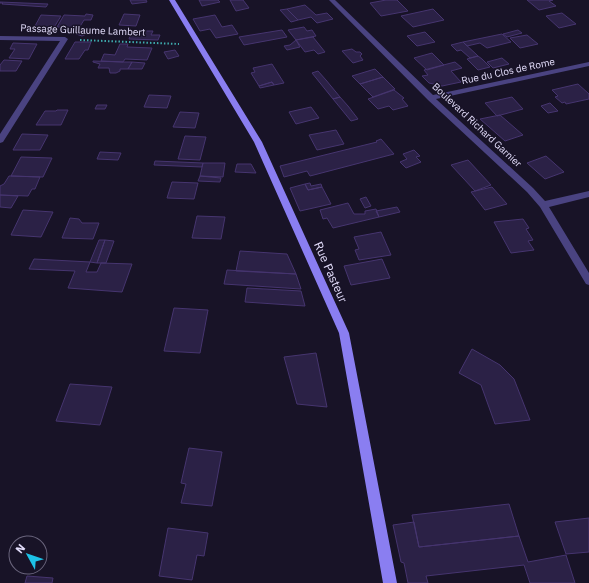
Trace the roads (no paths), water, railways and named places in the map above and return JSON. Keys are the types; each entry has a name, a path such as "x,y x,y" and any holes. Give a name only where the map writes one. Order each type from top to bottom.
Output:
{"main road":[{"name":"Rue Pasteur","path":"172,0 258,142 344,333 390,583"}],"street":[{"name":"Boulevard Richard Garnier","path":"332,0 431,98 530,190 543,205 589,281"},
{"name":"Passage Guillaume Lambert","path":"0,38 65,39 0,140"},
{"name":"Rue du Clos de Rome","path":"431,98 589,64"},
{"path":"543,205 589,194"}]}
